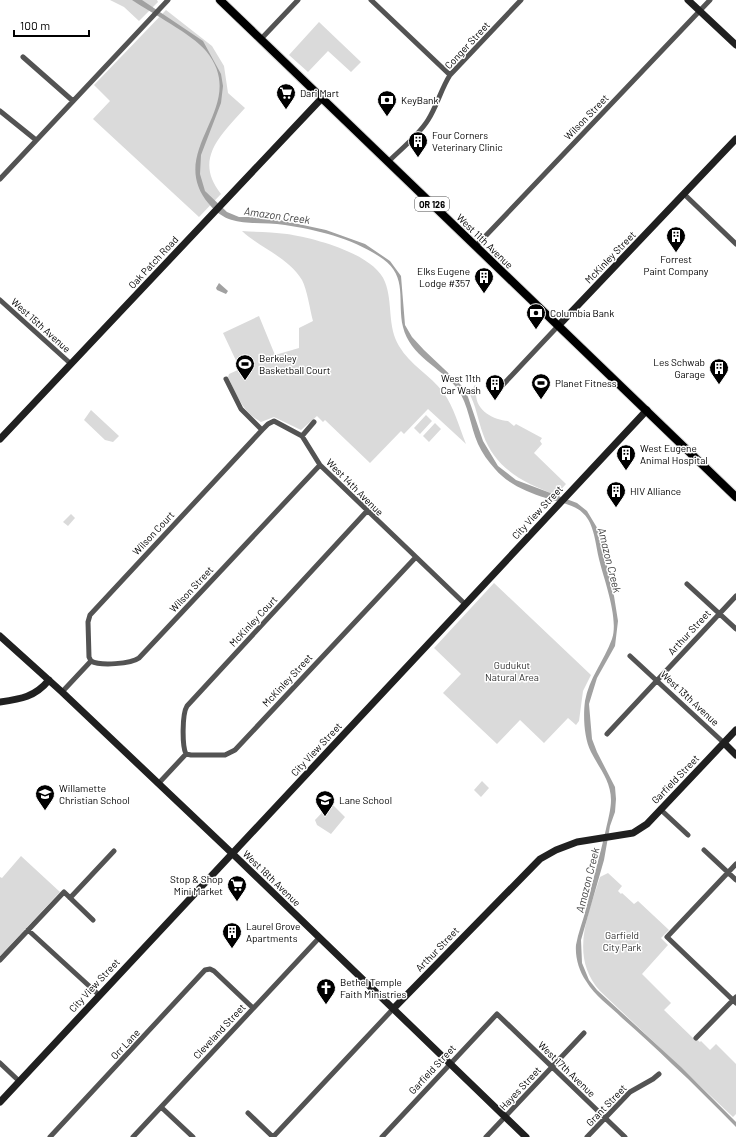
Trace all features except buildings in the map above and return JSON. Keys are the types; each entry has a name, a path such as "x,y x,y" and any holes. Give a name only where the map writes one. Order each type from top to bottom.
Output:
{"main road":[{"name":"West 11th Avenue","path":"220,0 736,496"}],"street":[{"path":"0,179 168,0"},
{"path":"260,39 298,0"},
{"path":"371,0 450,75"},
{"name":"Conger Street","path":"388,162 423,127 433,111 444,84 450,75 521,0"},
{"path":"688,0 736,45"},
{"name":"Wilson Street","path":"476,246 710,0"},
{"path":"23,57 73,101"},
{"name":"Oak Patch Road","path":"0,439 322,98"},
{"path":"0,111 36,140"},
{"name":"McKinley Street","path":"499,388 736,139"},
{"path":"684,194 736,244"},
{"name":"West 15th Avenue","path":"0,300 71,364"},
{"path":"226,379 241,409 262,430"},
{"name":"City View Street","path":"0,1102 647,410"},
{"name":"West 14th Avenue","path":"262,430 274,421 302,436 320,465 465,604"},
{"path":"302,436 314,422"},
{"name":"Wilson Court","path":"91,662 89,657 88,622 90,615 262,430"},
{"name":"Wilson Street","path":"91,662 97,664 129,663 139,658 320,465"},
{"name":"McKinley Court","path":"186,754 184,748 184,714 187,706 367,511"},
{"name":"McKinley Street","path":"186,754 225,755 235,750 416,557"},
{"path":"687,584 736,629"},
{"name":"Arthur Street","path":"607,734 736,596"},
{"name":"West 18th Avenue","path":"0,636 62,692 526,1137"},
{"name":"West 13th Avenue","path":"630,656 736,755"},
{"path":"62,692 91,662"},
{"path":"0,702 21,699 32,695 40,690 49,680"},
{"name":"Garfield Street","path":"624,835 633,833 646,824 736,730"},
{"path":"158,784 186,754"},
{"path":"660,809 688,835"},
{"name":"Arthur Street","path":"273,1137 393,1009 540,859 556,850 586,840 624,835"},
{"path":"704,850 736,880"},
{"path":"70,898 114,851"},
{"path":"696,1038 735,1000 667,937 736,864"},
{"path":"0,960 64,892 93,920"},
{"path":"28,930 99,995"},
{"name":"Cleveland Street","path":"133,1137 319,938"},
{"name":"Orr Lane","path":"50,1137 202,972 208,969 214,972 253,1008"},
{"name":"Garfield Street","path":"382,1137 497,1014"},
{"name":"West 17th Avenue","path":"497,1014 625,1137"},
{"name":"Hayes Street","path":"486,1137 584,1033"},
{"path":"0,1063 19,1081"},
{"name":"Grant Street","path":"587,1137 633,1090 654,1079 659,1074"},
{"path":"161,1106 193,1137"},
{"path":"248,1113 273,1137"}],"green space":[{"path":"110,0 157,0 158,2 139,21 124,7"},
{"path":"166,10 212,46 224,66 228,93 245,108 219,138 214,148 210,159 210,170 213,181 221,194 199,217 93,119 110,101 94,85"},
{"path":"319,22 361,62 351,72 328,51 308,72 289,55"},
{"path":"242,231 271,232 312,239 342,249 357,256 369,263 379,272 385,282 389,298 391,323 395,339 409,359 443,392 453,411 466,444 428,409 404,434 401,431 370,463 325,420 323,422 317,416 301,430 274,417 261,422 249,414 228,377 229,374 240,369 223,333 259,316 275,355 299,348 299,328 313,321 304,284 296,272 282,259 257,243"},
{"path":"475,385 480,390 476,394 479,405 487,414 497,419 508,421 514,426 516,424 542,438 540,441 542,444 534,453 566,484 556,495 522,480 503,466 495,457 483,434 469,393"},
{"path":"91,410 119,436 113,442 105,440 84,420"},
{"path":"426,415 432,421 420,434 414,428"},
{"path":"435,423 441,429 429,442 423,436"},
{"path":"71,514 75,518 68,526 63,522"},
{"name":"Gudukut Natural Area","path":"494,583 591,675 583,691 579,721 576,725 568,718 544,743 520,720 497,744 443,693 461,674 434,648"},
{"path":"482,781 489,788 481,797 474,790"},
{"path":"331,803 345,817 331,834 317,825 315,820"},
{"path":"21,856 60,892 0,956 0,877 2,878"},
{"name":"Garfield City Park","path":"608,873 622,886 618,891 621,894 622,893 634,904 638,901 669,930 661,938 668,945 642,974 671,1003 664,1010 693,1038 694,1037 700,1042 701,1041 710,1050 716,1044 736,1064 736,1114 733,1117 600,991 591,978 585,964 583,950 584,935 600,877"}],"shaded area":[{"path":"132,0 142,0 203,41 221,74 223,86 221,103 201,155 200,174 205,191 227,212 239,217 266,217 326,230 365,244 390,261 401,276 405,325 412,337 424,350 462,386 468,397 483,441 498,466 516,480 577,503 587,511 599,531 614,596 618,621 615,646 597,678 589,704 592,739 615,787 616,799 615,812 610,826 604,860 581,940 582,963 589,980 597,990 681,1067 736,1122 736,1127 660,1052 598,996 581,973 578,964 576,954 577,940 604,839 611,800 607,781 591,752 587,740 584,720 584,707 587,693 593,677 609,647 614,630 610,599 590,523 577,508 518,487 500,474 490,463 478,444 467,408 457,388 419,354 407,337 401,317 399,282 391,266 383,259 361,246 336,236 285,225 235,221 226,218 209,204 198,184 196,165 200,146 215,110 219,91 217,71 206,51 200,44"},
{"path":"219,283 228,291 226,294 217,290 216,288"}],"place":[{"name":"Dari Mart","path":"286,110"},
{"name":"KeyBank","path":"387,117"},
{"name":"Four Corners Veterinary Clinic","path":"418,158"},
{"name":"Forrest Paint Company","path":"676,253"},
{"name":"Elks Eugene Lodge #357","path":"484,294"},
{"name":"Columbia Bank","path":"536,330"},
{"name":"Berkeley Basketball Court","path":"245,381"},
{"name":"Les Schwab Garage","path":"719,385"},
{"name":"Planet Fitness","path":"541,400"},
{"name":"West 11th Car Wash","path":"495,401"},
{"name":"West Eugene Animal Hospital","path":"626,471"},
{"name":"HIV Alliance","path":"616,508"},
{"name":"Willamette Christian School","path":"45,811"},
{"name":"Lane School","path":"325,817"},
{"name":"Stop & Shop Mini Market","path":"237,902"},
{"name":"Laurel Grove Apartments","path":"232,949"},
{"name":"Bethel Temple Faith Ministries","path":"326,1005"}],"water label":[{"name":"Amazon Creek","path":"277,215"},
{"name":"Amazon Creek","path":"610,560"},
{"name":"Amazon Creek","path":"587,880"}]}
